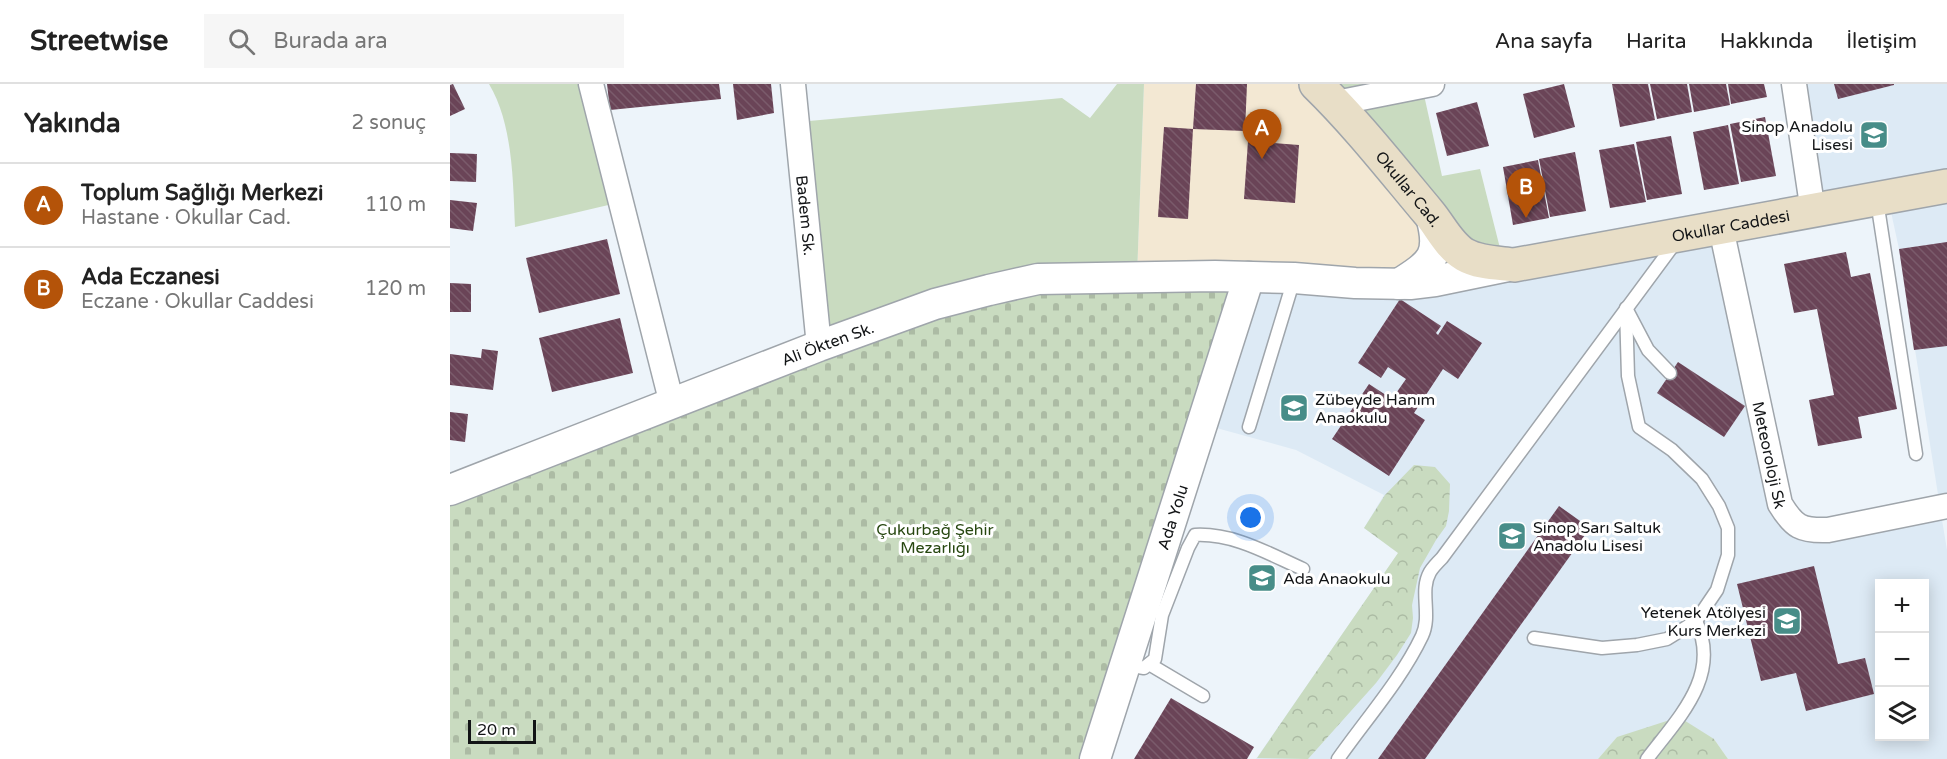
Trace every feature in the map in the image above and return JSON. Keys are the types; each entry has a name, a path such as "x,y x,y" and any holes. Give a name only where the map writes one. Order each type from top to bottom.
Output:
{"main road":[{"name":"Okullar Cad.","path":"1326,94 1450,241 1464,254 1481,261 1514,265"},
{"name":"Okullar Caddesi","path":"1514,265 1947,186"}],"street":[{"path":"591,84 672,404"},
{"name":"Badem Sk.","path":"793,84 819,346"},
{"path":"1326,94 1432,84"},
{"path":"1794,84 1813,212"},
{"path":"1399,284 1424,268 1433,256 1437,237 1431,216"},
{"name":"Meteoroloji Sk","path":"1721,228 1780,504 1791,521 1810,531 1828,530 1947,506"},
{"name":"Ali Ökten Sk.","path":"450,490 819,346 935,304 1038,279 1235,276 1399,284 1435,281 1514,265"},
{"name":"Ada Yolu","path":"1095,759 1137,664 1235,276"}],"lane":[{"path":"1876,200 1917,454"},
{"path":"1338,759 1408,661 1424,633 1427,617 1425,588 1429,573 1681,236"},
{"path":"1249,427 1294,278"},
{"path":"1626,308 1648,350 1670,373"},
{"path":"1534,638 1602,648 1637,645 1667,639 1696,621 1717,590 1728,555 1728,528 1719,506 1702,479 1672,450 1639,427 1628,376 1626,308"},
{"path":"1137,664 1155,659 1162,615 1195,535 1210,534 1233,538 1303,569"},
{"path":"1647,759 1694,697 1702,673 1704,654 1704,636 1696,621"},
{"path":"1137,664 1203,696"}],"shaded area":[{"path":"1144,84 1316,84 1437,237 1399,284 1137,277"},
{"path":"1794,84 1947,84 1947,506 1940,508 1947,550 1947,759 1728,759 1714,739 1617,737 1598,759 1256,759 1399,552 1364,528 1384,495 1296,450 1202,424 1249,277 1355,283 1721,228 1780,504 1810,531 1940,507 1899,249 1888,198 1813,212"}],"green space":[{"path":"489,84 591,84 621,202 515,227 507,135 497,100"},
{"path":"1117,84 1144,84 1137,277 819,346 798,122 1062,98 1090,118"},
{"path":"1316,84 1432,84 1422,86 1442,176 1480,169 1504,264 1481,261"},
{"name":"Çukurbağ Şehir Mezarlığı","path":"1249,277 1095,759 450,759 450,490 989,290"},
{"path":"1414,465 1435,467 1450,484 1446,526 1420,568 1412,605 1411,633 1376,683 1308,759 1257,758 1398,553 1364,528 1385,495"},
{"path":"1679,717 1714,739 1728,759 1598,759 1617,737"}],"building":[{"path":"453,84 465,109 450,116 450,85"},
{"path":"607,84 719,84 721,99 610,110"},
{"path":"733,84 771,84 774,113 737,120"},
{"path":"1196,84 1247,84 1245,131 1193,129"},
{"path":"1564,84 1575,127 1534,138 1523,94"},
{"path":"1612,84 1648,84 1655,120 1620,127"},
{"path":"1650,84 1687,84 1692,112 1657,119"},
{"path":"1689,84 1726,84 1730,105 1694,112"},
{"path":"1728,84 1764,84 1767,97 1731,104"},
{"path":"1834,84 1894,84 1894,85 1838,99"},
{"path":"1477,102 1489,146 1447,156 1436,113"},
{"path":"1765,117 1776,176 1741,182 1730,124"},
{"path":"1728,125 1739,184 1704,190 1693,132"},
{"path":"1164,127 1193,129 1188,219 1158,217"},
{"path":"1671,136 1682,194 1647,200 1636,142"},
{"path":"1248,141 1299,145 1295,203 1244,199"},
{"path":"1634,144 1646,202 1610,208 1599,150"},
{"path":"1575,152 1586,211 1550,217 1539,159"},
{"path":"450,153 477,154 476,182 450,181"},
{"path":"1538,160 1549,218 1513,225 1503,167"},
{"path":"450,200 477,203 473,231 450,228"},
{"path":"607,239 620,294 539,313 526,258"},
{"path":"1947,242 1947,346 1914,350 1899,249"},
{"path":"1846,252 1851,277 1870,273 1897,409 1858,417 1862,438 1818,446 1809,400 1834,395 1817,309 1794,313 1784,264"},
{"path":"450,283 471,284 471,312 450,312"},
{"path":"1400,299 1441,326 1436,333 1438,335 1447,321 1482,343 1458,379 1443,369 1414,413 1425,420 1389,476 1332,439 1369,384 1392,399 1406,379 1388,367 1381,378 1358,363"},
{"path":"620,318 633,373 552,392 539,338"},
{"path":"482,349 498,351 493,390 450,385 450,354 481,358"},
{"path":"1678,362 1745,406 1724,437 1657,393"},
{"path":"450,412 468,414 465,442 450,440"},
{"path":"1559,506 1590,528 1425,759 1378,759"},
{"name":"Yetenek Atölyesi Kurs Merkezi","path":"1814,566 1838,664 1865,658 1874,694 1806,711 1796,673 1761,681 1737,584"},
{"path":"1171,698 1254,747 1247,759 1134,759"}],"place":[{"name":"Sinop Anadolu Lisesi","path":"1874,135"},
{"name":"Toplum Sağlığı Merkezi","path":"1262,159"},
{"name":"Ada Eczanesi","path":"1526,218"},
{"name":"Zübeyde Hanım Anaokulu","path":"1294,408"},
{"name":"Sinop Sarı Saltuk Anadolu Lisesi","path":"1512,536"},
{"name":"Ada Anaokulu","path":"1262,578"},
{"name":"Yetenek Atölyesi Kurs Merkezi","path":"1787,621"}]}
